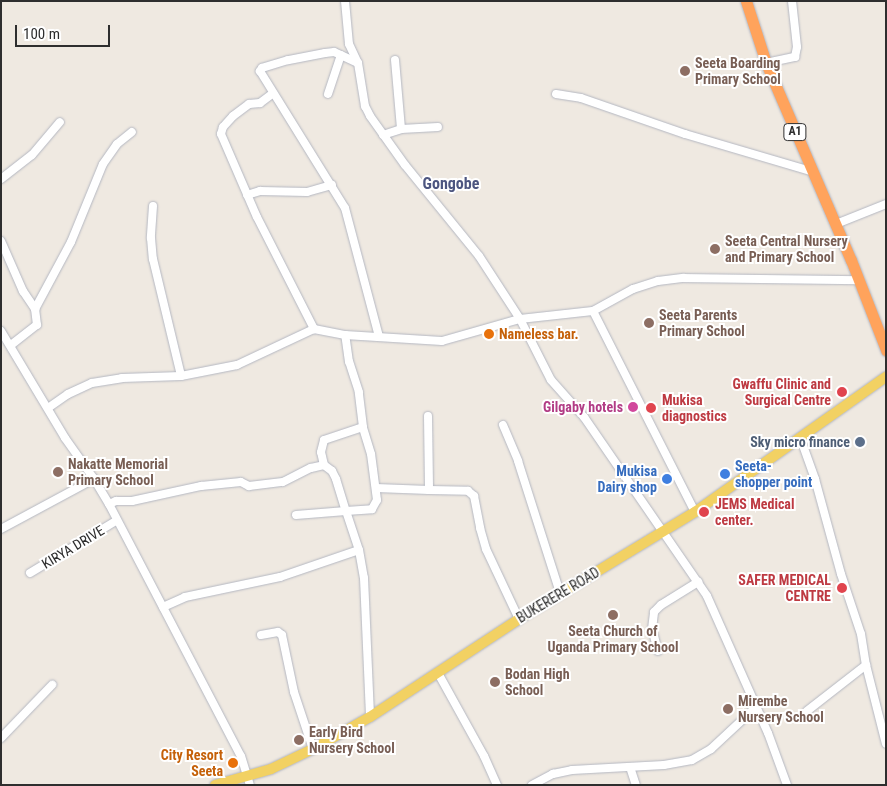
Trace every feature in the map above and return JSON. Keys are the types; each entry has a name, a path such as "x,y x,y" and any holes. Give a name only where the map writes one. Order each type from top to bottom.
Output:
{"highway":[{"name":"A1","path":"746,1 766,63 836,224 886,350"},
{"name":"A1","path":"851,260 864,280 886,330"}],"main road":[{"name":"BUKERERE ROAD","path":"216,785 248,780 313,749 370,717 519,619 695,512 886,377"}],"street":[{"path":"345,1 349,44 358,64 365,106 405,165 479,256 520,319 551,380 584,417 707,596 756,707 787,785"},
{"path":"766,63 795,57 797,46 792,1"},
{"path":"358,64 341,55 325,52 262,68 261,74 272,94 293,121 345,208 379,337"},
{"path":"328,94 341,55"},
{"path":"396,60 401,129"},
{"path":"272,94 260,103 249,104 233,116 221,130 247,195 314,329"},
{"path":"556,94 581,98 685,134 814,172"},
{"path":"1,178 32,155 60,122"},
{"path":"384,135 401,129 438,127"},
{"path":"34,309 71,242 103,164 117,144 132,132"},
{"path":"247,195 260,191 307,192 332,185"},
{"path":"836,224 886,204"},
{"path":"152,206 151,238 154,266 181,376"},
{"path":"1,241 23,291 34,309 37,320 35,328 11,345"},
{"path":"48,408 68,394 92,383 122,378 181,376 238,365 314,329 345,335 442,341 520,319 593,311 633,289 658,281 684,278 857,280"},
{"path":"593,311 695,512"},
{"path":"1,332 11,345 65,438 109,504 116,521 242,756 248,780"},
{"path":"296,515 372,509 377,500 363,426 359,392 349,362 345,335"},
{"path":"428,416 429,490"},
{"path":"503,425 524,478 560,594"},
{"path":"363,426 329,436 324,440 321,452 324,465 332,471 336,478 359,550 364,578 370,717"},
{"path":"800,437 815,479 861,634 866,665 886,744"},
{"path":"109,504 201,486 241,482 249,486 282,482 311,468 324,465"},
{"path":"1,529 94,479"},
{"path":"376,488 468,491 474,496 486,549 519,619"},
{"name":"KIRYA DRIVE","path":"30,573 116,521"},
{"path":"163,607 185,597 280,577 359,550"},
{"path":"658,650 652,629 654,612 661,605 698,582"},
{"path":"261,636 278,632 282,635 294,692 313,749"},
{"path":"807,711 866,665"},
{"path":"438,672 484,756 497,785"},
{"path":"1,738 52,685"},
{"path":"532,785 553,774 572,770 664,765 702,756 756,707"},
{"path":"630,767 636,785"}],"place":[{"name":"Seeta Boarding Primary School","path":"685,71"},
{"name":"Seeta Central Nursery and Primary School","path":"715,249"},
{"name":"Seeta Parents Primary School","path":"649,323"},
{"name":"Nameless bar.","path":"489,334"},
{"name":"Gwaffu Clinic and Surgical Centre","path":"842,392"},
{"name":"Gilgaby hotels","path":"633,407"},
{"name":"Mukisa diagnostics","path":"651,408"},
{"name":"Sky micro finance","path":"860,442"},
{"name":"Nakatte Memorial Primary School","path":"58,472"},
{"name":"Seeta- shopper point","path":"725,474"},
{"name":"Mukisa Dairy shop","path":"667,479"},
{"name":"JEMS Medical center.","path":"704,512"},
{"name":"SAFER MEDICAL CENTRE","path":"842,588"},
{"name":"Seeta Church of Uganda Primary School","path":"613,615"},
{"name":"Bodan High School","path":"495,682"},
{"name":"Mirembe Nursery School","path":"728,709"},
{"name":"Early Bird Nursery School","path":"299,740"},
{"name":"City Resort Seeta","path":"233,763"}],"district":[{"name":"Gongobe","path":"451,184"}]}
